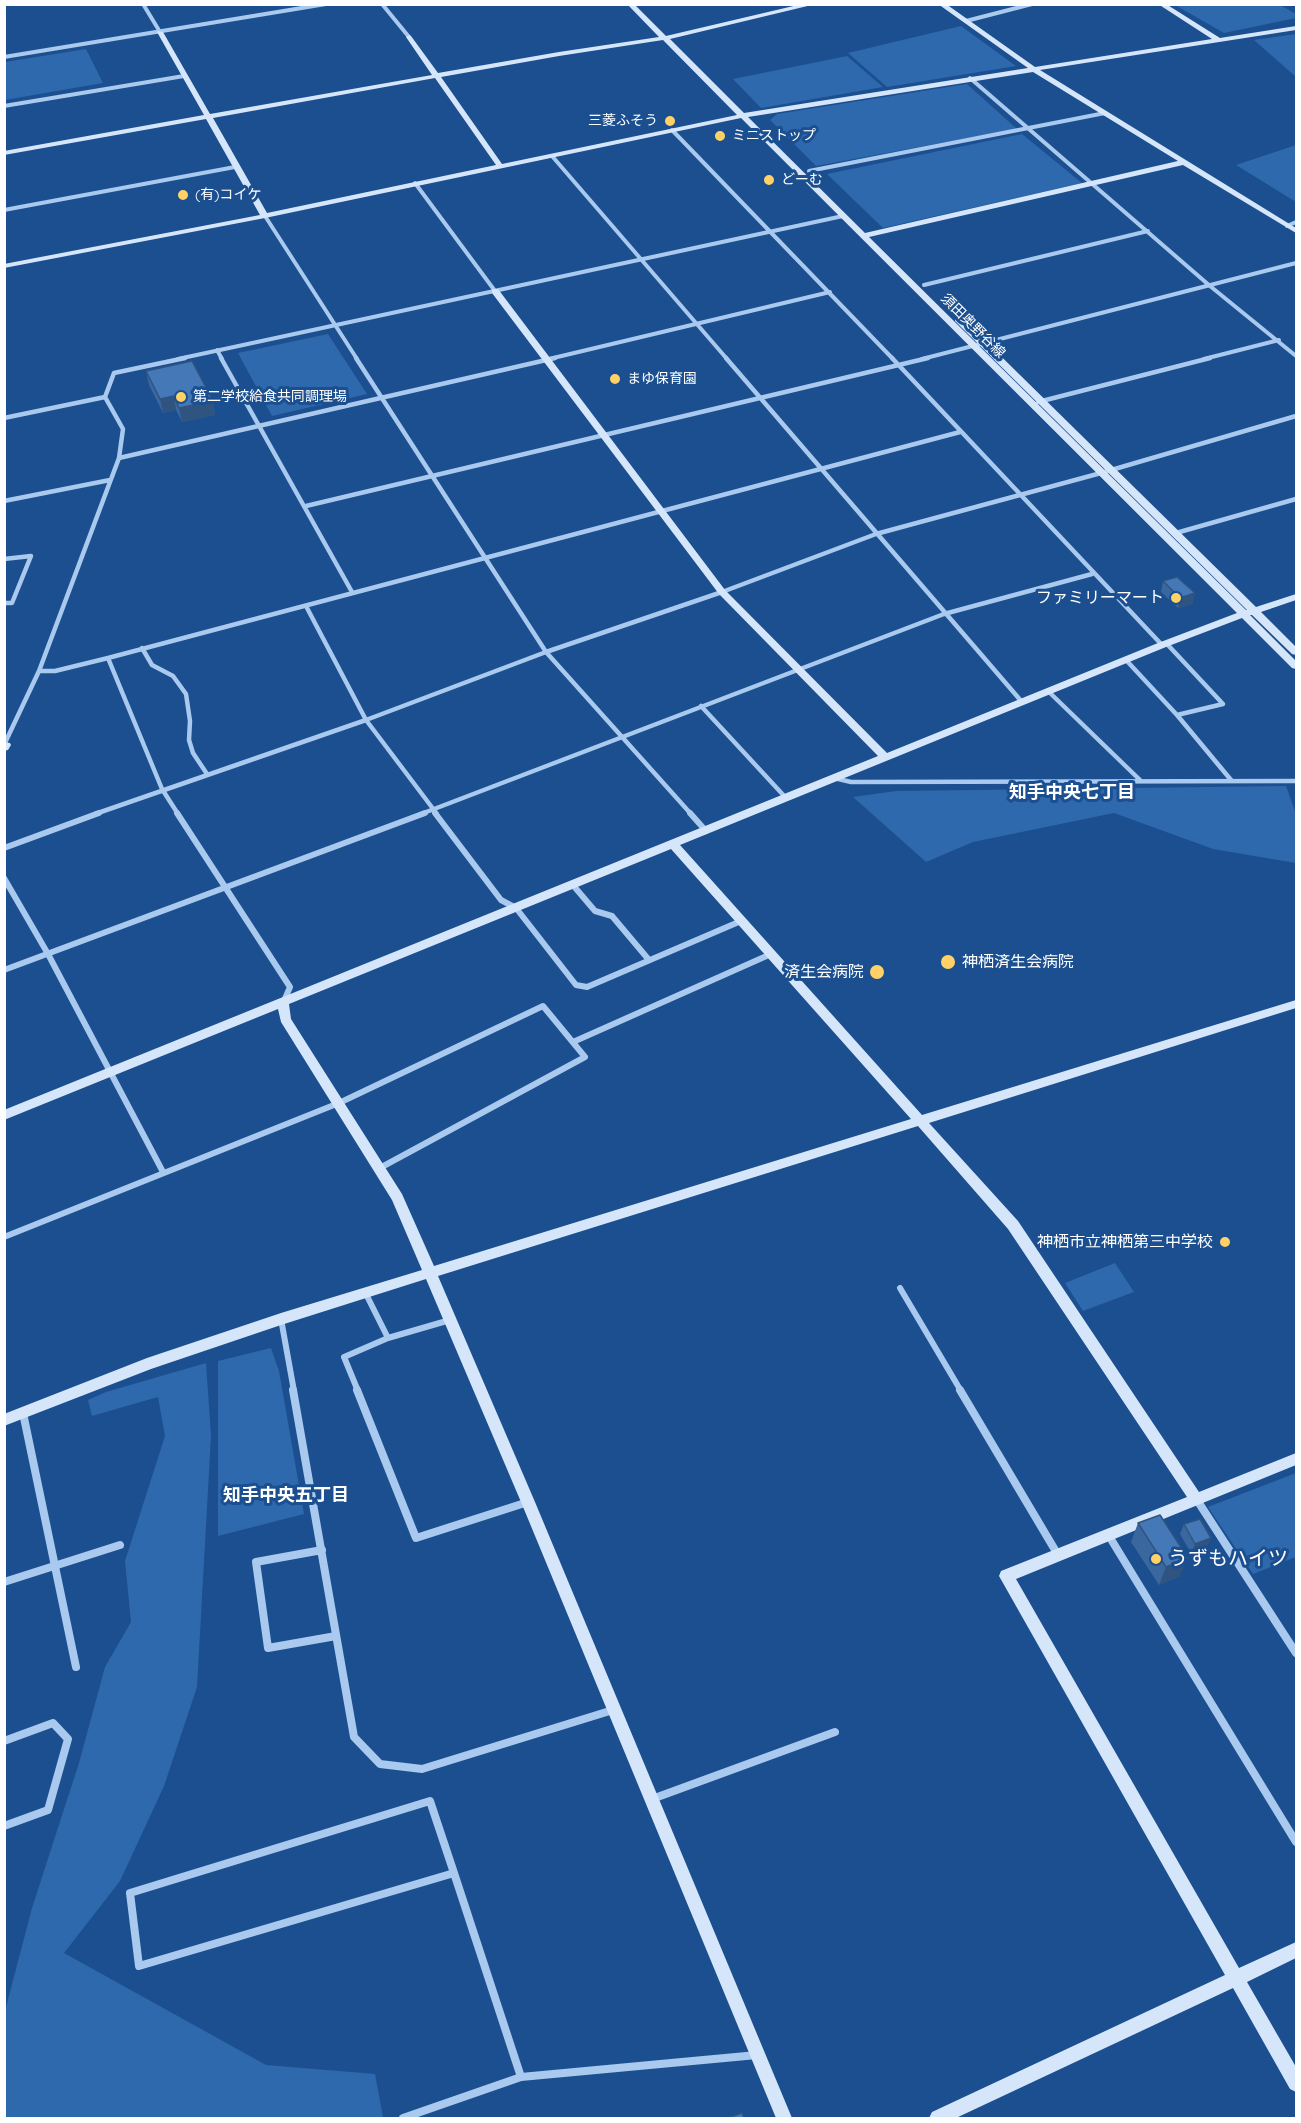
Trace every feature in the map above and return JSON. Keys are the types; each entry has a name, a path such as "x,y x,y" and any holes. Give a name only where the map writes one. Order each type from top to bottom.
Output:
{"street":[{"path":"143,4 265,216 546,652 706,831"},
{"path":"4,57 326,4"},
{"path":"382,4 438,76 500,166"},
{"name":"須田奥野谷線","path":"630,4 809,171 1032,404 1176,533 1296,666"},
{"name":"須田奥野谷線","path":"639,4 667,38"},
{"path":"4,153 667,38 813,4"},
{"path":"941,4 1035,68 1296,231"},
{"path":"966,21 1032,4"},
{"path":"1161,4 1218,40"},
{"path":"4,266 265,216 747,115 1296,28"},
{"path":"4,106 184,76"},
{"path":"970,78 1210,286 1296,356"},
{"path":"809,171 1106,113"},
{"name":"須田奥野谷線","path":"747,115 843,216 924,285 1042,401 1106,471 1249,612 1296,652"},
{"path":"672,130 830,292 896,366 1092,574 1223,704 1177,715"},
{"path":"552,156 1022,702"},
{"path":"868,235 1185,162"},
{"path":"4,210 235,167"},
{"path":"415,183 722,592 885,757"},
{"path":"5,746 39,671 119,458 123,429 105,397 114,373 843,216"},
{"path":"1287,225 1296,222"},
{"path":"924,285 1148,231"},
{"path":"306,506 896,366 1296,263"},
{"path":"119,458 698,325 830,292"},
{"path":"1032,404 1279,340"},
{"path":"217,350 352,592"},
{"path":"4,418 105,397"},
{"path":"4,848 162,789 366,720 546,652 722,592 876,534 1296,416"},
{"path":"39,671 55,671 108,658 960,432"},
{"path":"4,501 110,480"},
{"path":"1176,533 1296,499"},
{"path":"4,560 31,556 12,603 4,603"},
{"path":"4,970 435,809 944,614 1092,574"},
{"path":"4,1115 1126,660 1249,612 1296,597"},
{"path":"306,606 366,720 435,809 501,900 516,908 576,985 587,987 741,921"},
{"path":"142,648 152,665 173,676 186,694 190,721 189,740 193,753 207,774"},
{"path":"108,658 162,789 290,987 283,1002 285,1019 339,1103 378,1170 398,1198 528,1502 784,2118"},
{"path":"1126,660 1177,715 1231,780"},
{"path":"1047,692 1141,781"},
{"path":"701,706 786,798"},
{"path":"834,778 851,782 1296,781"},
{"path":"674,845 918,1122 1013,1226 1197,1500 1296,1653"},
{"path":"4,878 48,954 163,1172"},
{"path":"572,884 595,910 612,916 649,960"},
{"path":"573,1042 771,954"},
{"path":"4,1420 147,1364 281,1319 1296,1004"},
{"path":"4,1237 339,1103 543,1006 585,1057 378,1170"},
{"path":"900,1288 1058,1555"},
{"path":"366,1294 388,1338"},
{"path":"281,1319 354,1737 380,1764 422,1769 613,1710"},
{"path":"451,1320 388,1338 344,1356 416,1538 528,1502"},
{"path":"23,1413 76,1667"},
{"path":"1296,1459 1006,1576 1296,2083"},
{"path":"1109,1536 1296,1842"},
{"path":"4,1582 120,1545"},
{"path":"322,1550 256,1562 268,1648 336,1636"},
{"path":"4,1741 53,1723 68,1739 48,1810 4,1826"},
{"path":"650,1799 835,1732"},
{"path":"454,1873 139,1966 130,1893 430,1801 454,1873 521,2077"},
{"path":"938,2118 1296,1950"},
{"path":"403,2118 521,2077 757,2055"}],"shaded area":[{"path":"1175,5 1280,5 1296,14 1296,18 1224,33"},
{"path":"961,26 1016,66 887,87 848,53"},
{"path":"1296,34 1296,77 1254,40"},
{"path":"86,49 103,83 5,100 5,62"},
{"path":"847,56 883,87 761,108 733,79"},
{"path":"967,84 1017,129 816,166 770,120 777,114"},
{"path":"1022,134 1082,183 883,228 827,174"},
{"path":"1296,145 1296,202 1236,165"},
{"path":"328,334 367,394 272,416 238,353"},
{"path":"1286,786 1296,814 1296,863 1213,849 1114,813 973,842 926,862 853,797 896,791"},
{"path":"1115,1263 1134,1292 1083,1311 1065,1283"},
{"path":"271,1348 279,1371 304,1514 218,1536 218,1361"},
{"path":"206,1363 211,1436 197,1687 164,1786 120,1881 64,1953 266,2065 375,2074 383,2117 5,2118 5,2011 32,1908 79,1763 105,1667 131,1622 125,1561 165,1436 158,1397 92,1416 88,1400 106,1392"},
{"path":"1296,1473 1296,1557 1253,1574 1208,1507"}],"building":[{"path":"192,361 213,401 179,408 174,396 160,399 146,371"},
{"path":"1177,577 1195,593 1180,598 1163,581"},
{"path":"1160,1515 1188,1558 1166,1567 1138,1523"},
{"path":"1200,1519 1211,1538 1195,1544 1184,1524"},
{"path":"742,2113 744,2118 728,2118"}],"place":[{"name":"三菱ふそう","path":"670,121"},
{"name":"ミニストップ","path":"720,136"},
{"name":"どーむ","path":"769,180"},
{"name":"(有)コイケ","path":"183,195"},
{"name":"まゆ保育園","path":"615,379"},
{"name":"第二学校給食共同調理場","path":"181,397"},
{"name":"ファミリーマート","path":"1176,598"},
{"name":"神栖済生会病院","path":"948,962"},
{"name":"済生会病院","path":"877,972"},
{"name":"神栖市立神栖第三中学校","path":"1225,1242"},
{"name":"うずもハイツ","path":"1156,1559"}],"district":[{"name":"知手中央七丁目","path":"1072,793"},
{"name":"知手中央五丁目","path":"286,1496"}]}
